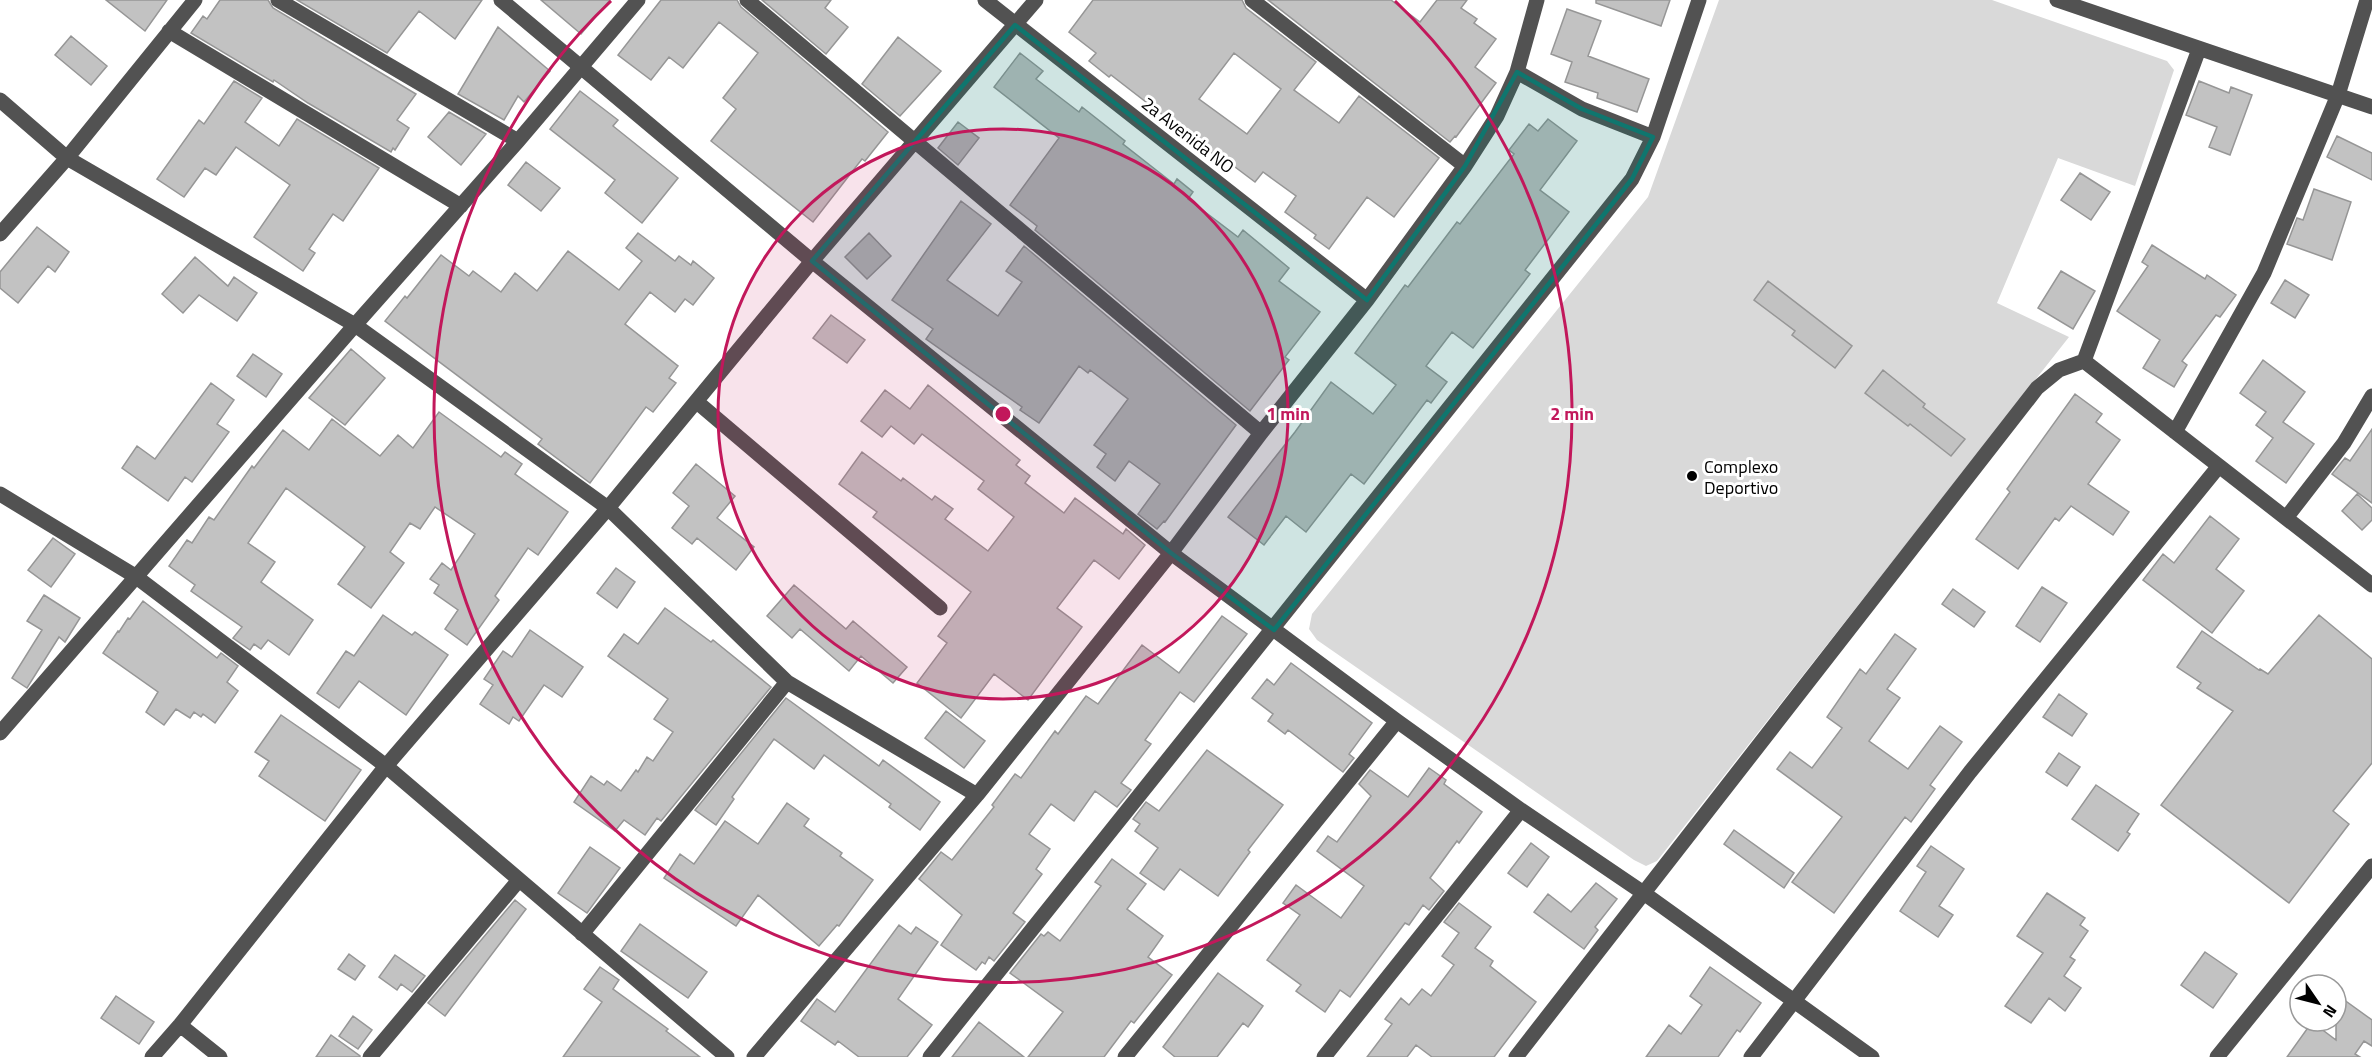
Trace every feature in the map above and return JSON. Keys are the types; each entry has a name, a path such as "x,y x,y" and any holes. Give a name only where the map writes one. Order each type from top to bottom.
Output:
{"street":[{"path":"0,234 67,158 195,0"},
{"path":"278,0 519,141"},
{"path":"501,0 812,261 1171,553 1397,721 1521,810 1645,894 1872,1057"},
{"path":"0,733 355,325 519,141 639,0"},
{"path":"747,0 1261,434"},
{"name":"2a Avenida NO","path":"986,0 1367,300"},
{"path":"152,1057 386,766 608,508 812,261 1036,0"},
{"path":"1252,0 1466,166"},
{"path":"754,1057 977,795 1171,553 1367,300 1466,166 1497,116 1517,72 1537,0"},
{"path":"930,1057 1274,630 1632,179 1653,137 1700,0"},
{"path":"2057,0 2372,107"},
{"path":"2175,432 2264,273 2338,94 2367,0"},
{"path":"169,31 461,206"},
{"path":"1516,1057 2037,388 2059,370 2084,361 2199,49"},
{"path":"1517,72 1582,109 1653,137"},
{"path":"0,100 67,158 355,325 608,508 787,682 977,795"},
{"path":"2084,361 2372,585"},
{"path":"2286,518 2344,443 2372,396"},
{"path":"697,402 940,608"},
{"path":"1751,1057 1970,772 2219,466"},
{"path":"0,494 135,576 386,766 727,1057"},
{"path":"582,934 787,682"},
{"path":"1125,1057 1397,721"},
{"path":"1324,1057 1521,810"},
{"path":"2217,1057 2372,866"},
{"path":"370,1057 519,880"},
{"path":"180,1025 220,1057"}],"highlighted area":[{"path":"1015,25 1367,300 1465,166 1517,72 1582,109 1653,137 1632,179 1274,630 1171,553 812,261"}],"shaded area":[{"name":"Complexo Deportivo","path":"1719,0 1992,0 2167,61 2174,70 2135,186 2058,158 1997,303 2069,337 1657,861 1646,866 1634,860 1317,640 1309,629 1312,614 1648,197"}],"building":[{"path":"106,0 167,0 145,31"},
{"path":"220,0 268,0 273,8 416,94 397,120 409,128 395,150 393,148 391,152 274,80 273,82 191,33 203,16 207,19"},
{"path":"297,0 482,0 455,39 419,11 387,53"},
{"path":"541,0 610,0 581,34"},
{"path":"661,0 737,0 741,7 888,132 865,161 862,159 813,222 711,141 736,109 723,98 758,53 719,22 683,68 669,57 651,80 618,55"},
{"path":"762,0 831,0 825,8 848,27 826,54"},
{"path":"1093,0 1242,0 1246,8 1316,62 1294,90 1339,123 1359,96 1439,158 1394,217 1367,197 1329,249 1314,238 1316,235 1285,212 1296,196 1263,172 1255,182 1219,155 1217,157 1111,75 1109,77 1089,61 1096,53 1069,32","holes":["1234,53 1281,89 1247,134 1199,99"]},
{"path":"1268,0 1391,0 1420,22 1437,0 1467,0 1461,8 1477,19 1474,23 1496,39 1475,67 1496,83 1450,142"},
{"path":"1596,0 1670,0 1661,26 1596,3"},
{"path":"1567,9 1601,21 1588,56 1649,79 1637,112 1597,98 1598,93 1565,82 1572,62 1551,54"},
{"path":"498,27 550,71 524,102 518,96 504,120 458,94"},
{"path":"71,36 107,66 91,85 55,55"},
{"path":"898,37 941,71 900,116 862,84"},
{"path":"1020,53 1043,71 1036,79 1079,112 1082,107 1125,141 1123,144 1174,184 1177,179 1193,192 1188,199 1238,237 1243,230 1289,268 1279,281 1320,312 1285,357 1289,360 1250,411 1035,230 1037,226 1010,205 1059,138 994,87"},
{"path":"234,81 262,98 245,122 279,146 297,119 379,168 343,221 333,214 309,249 315,253 303,271 254,237 290,185 236,147 216,175 205,168 184,197 157,179 199,120 204,124"},
{"path":"2199,81 2229,93 2231,87 2252,95 2230,155 2209,147 2217,127 2186,115"},
{"path":"580,91 618,120 613,126 678,178 642,223 605,193 615,180 550,129"},
{"path":"449,112 486,134 461,165 428,137"},
{"path":"1548,119 1577,141 1540,190 1569,212 1525,270 1530,274 1473,348 1452,332 1426,366 1447,382 1431,403 1427,400 1364,484 1351,474 1306,532 1286,516 1264,545 1228,517 1331,382 1373,414 1396,385 1355,353 1405,285 1408,287 1457,222 1460,224 1514,154 1509,150 1529,124 1538,131"},
{"path":"958,122 979,138 958,165 938,148"},
{"path":"2337,136 2372,153 2372,180 2327,157"},
{"path":"526,162 560,188 541,211 508,185"},
{"path":"2080,173 2110,192 2091,220 2061,200"},
{"path":"2314,189 2351,202 2332,260 2287,244 2297,218 2303,220"},
{"path":"961,201 991,224 947,280 998,316 1022,282 1006,271 1024,246 1236,425 1165,522 1157,529 1138,514 1160,484 1129,461 1115,481 1097,467 1106,454 1094,445 1128,399 1090,370 1088,373 1079,366 1039,423 1020,410 1022,407 926,339 933,329 892,300"},
{"path":"37,227 69,252 55,272 48,266 18,303 0,288 0,272"},
{"path":"638,233 675,261 679,256 691,265 693,261 714,278 693,305 685,299 675,312 650,292 625,324 678,366 669,378 676,383 653,412 646,407 590,483 538,444 542,439 385,321 405,296 407,298 441,255 469,276 473,271 501,292 515,273 537,291 568,251 619,290 642,261 626,248"},
{"path":"869,233 891,256 867,279 845,257"},
{"path":"2152,245 2205,279 2207,275 2236,295 2220,317 2216,315 2182,361 2187,365 2174,387 2143,368 2160,340 2117,311 2148,266 2142,262"},
{"path":"195,257 228,286 234,277 257,293 237,321 199,295 183,313 162,294"},
{"path":"2061,271 2095,291 2073,329 2038,308"},
{"path":"2285,280 2309,295 2295,318 2271,303"},
{"path":"1768,281 1852,346 1835,368 1792,335 1795,331 1754,300"},
{"path":"831,315 865,340 847,363 813,338"},
{"path":"351,349 385,378 345,425 309,398"},
{"path":"253,354 282,374 266,397 237,376"},
{"path":"2263,360 2305,392 2283,422 2314,444 2286,483 2256,461 2273,438 2256,425 2266,412 2240,393"},
{"path":"1883,370 1925,404 1923,407 1965,439 1951,456 1865,393"},
{"path":"211,383 234,400 217,424 229,432 192,482 185,477 168,501 122,468 137,446 155,459"},
{"path":"928,385 1020,460 1016,465 1030,476 1025,483 1064,513 1075,498 1123,534 1126,529 1145,545 1119,579 1094,560 1057,608 1082,627 1028,700 994,674 961,718 917,683 947,643 938,636 971,592 873,517 877,512 839,484 862,452 901,481 903,478 932,500 935,496 953,509 945,519 988,551 1014,517 978,489 984,481 922,434 914,444 891,426 882,437 861,421 885,390 910,409"},
{"path":"2075,394 2102,414 2096,422 2120,440 2088,484 2129,512 2113,535 2071,506 2059,521 2055,518 2018,569 1976,539 2010,492 2007,489"},
{"path":"439,412 501,457 505,452 522,464 515,474 568,512 538,555 528,548 495,596 499,600 467,645 445,629 458,610 434,593 439,585 430,579 442,563 451,570 475,534 435,507 420,529 410,523 390,552 404,563 371,608 338,584 365,547 286,488 248,543 275,562 261,582 313,620 289,655 268,640 261,649 254,644 250,650 233,638 242,627 191,591 195,585 169,566 187,540 192,543 209,517 214,520 252,466 254,468 283,430 309,450 332,419 380,456 398,435 413,448"},
{"path":"2372,429 2372,503 2332,474 2345,458 2350,461"},
{"path":"696,464 735,496 717,518 754,547 736,570 697,538 692,544 672,528 689,506 673,493"},
{"path":"2357,494 2372,508 2372,520 2362,530 2342,511"},
{"path":"2210,516 2239,539 2216,569 2244,591 2212,633 2143,580 2163,554 2174,563"},
{"path":"53,538 75,554 51,587 28,570"},
{"path":"616,568 635,582 617,608 597,593"},
{"path":"794,585 846,629 853,621 907,667 893,683 861,656 849,671 800,629 792,638 767,616"},
{"path":"2042,587 2067,603 2040,642 2016,626"},
{"path":"1953,589 1985,612 1974,627 1942,604"},
{"path":"44,595 80,618 65,642 59,637 27,688 12,678 42,630 27,621"},
{"path":"143,601 217,658 221,653 238,666 227,682 238,691 215,723 203,714 201,717 194,712 190,718 176,709 164,725 146,712 158,692 103,653"},
{"path":"665,608 711,642 713,640 771,687 661,821 657,818 645,835 624,820 615,831 574,802 591,776 604,785 607,781 621,791 636,770 638,772 647,757 653,761 673,732 654,719 668,699 608,656 624,634 638,644"},
{"path":"383,615 412,635 415,632 448,655 406,715 359,681 339,708 317,693 346,651 354,656"},
{"path":"2319,615 2372,659 2372,763 2333,811 2349,824 2289,903 2161,805 2233,711 2197,688 2201,683 2177,667 2202,631 2268,674"},
{"path":"1222,616 1247,634 1194,702 1180,692 1145,740 1151,744 1121,783 1131,790 1117,807 1095,791 1074,821 1051,804 1029,834 1050,849 1036,869 1042,874 1013,913 1025,922 994,961 989,957 985,964 982,962 976,970 941,945 962,915 919,879 941,852 952,860 994,807 992,805 1015,774 1021,778 1055,731 1058,734 1086,696 1098,704 1142,645 1179,673"},
{"path":"530,630 583,667 562,697 544,685 519,721 513,717 509,724 480,704 493,685 484,679 503,651 512,657"},
{"path":"1895,634 1916,649 1887,689 1900,698 1869,741 1908,769 1940,726 1962,742 1930,785 1935,789 1911,822 1905,817 1834,913 1792,882 1842,817 1777,769 1790,752 1812,768 1842,728 1827,717 1860,669 1866,674"},
{"path":"1291,663 1372,723 1349,754 1354,758 1343,772 1288,730 1285,734 1268,721 1273,714 1252,698 1267,679 1274,685"},
{"path":"2059,694 2087,714 2072,736 2043,717"},
{"path":"786,698 879,766 883,760 940,802 920,830 889,807 891,804 824,755 814,769 774,739 732,797 734,799 716,825 695,810"},
{"path":"946,711 985,741 964,768 925,738"},
{"path":"281,715 361,770 325,821 259,776 269,761 255,752"},
{"path":"1207,750 1283,805 1248,850 1250,852 1218,896 1180,869 1164,890 1140,873 1158,848 1135,831 1140,824 1133,819 1146,802 1159,811"},
{"path":"2059,753 2080,767 2067,786 2046,772"},
{"path":"1429,768 1446,780 1444,784 1482,812 1430,878 1444,891 1429,910 1423,905 1409,925 1405,923 1350,997 1340,990 1325,1012 1296,991 1301,985 1267,960 1300,915 1283,903 1296,885 1341,918 1364,886 1317,851 1328,836 1337,842 1371,796 1359,784 1370,770 1408,797"},
{"path":"2096,785 2139,814 2127,832 2130,834 2118,851 2072,819"},
{"path":"787,803 809,819 804,826 842,853 840,856 873,880 839,926 837,925 819,946 758,895 736,926 664,878 680,854 694,864 725,821 758,844"},
{"path":"1734,830 1794,873 1784,888 1724,844"},
{"path":"1531,843 1549,857 1527,887 1508,873"},
{"path":"1931,846 1964,869 1939,906 1953,915 1938,937 1900,911 1926,872 1917,866"},
{"path":"590,847 620,868 587,913 558,893"},
{"path":"1112,859 1146,884 1127,909 1163,936 1148,957 1172,975 1134,1023 1131,1021 1104,1057 1028,1057 1063,1012 1010,973 1041,934 1044,936 1048,932 1060,941 1101,886 1095,882"},
{"path":"1596,883 1617,899 1595,927 1598,930 1584,949 1534,912 1548,894 1571,912"},
{"path":"2047,893 2085,918 2080,925 2088,931 2070,957 2075,960 2064,976 2081,988 2065,1011 2049,998 2031,1023 2005,1006 2043,953 2017,936"},
{"path":"515,900 526,909 445,1016 428,1003"},
{"path":"1459,903 1491,927 1475,948 1493,961 1490,966 1536,1002 1494,1057 1432,1057 1416,1045 1407,1057 1367,1057 1392,1024 1385,1019 1401,998 1409,1005 1422,989 1431,996 1454,965 1442,956 1459,933 1444,922"},
{"path":"640,924 707,972 688,998 621,951"},
{"path":"899,925 911,934 916,927 938,942 898,999 932,1025 907,1057 859,1057 838,1041 835,1045 801,1021 817,999 835,1012"},
{"path":"2205,952 2237,974 2213,1008 2181,985"},
{"path":"349,954 365,966 355,980 338,969"},
{"path":"395,955 425,976 412,992 401,984 397,990 379,977"},
{"path":"600,967 619,980 613,989 668,1029 666,1031 700,1057 563,1057 602,1002 584,989"},
{"path":"1710,967 1761,1003 1740,1032 1737,1030 1718,1057 1646,1057 1669,1025 1681,1034 1702,1005 1690,996"},
{"path":"1218,973 1263,1006 1248,1027 1243,1023 1217,1057 1175,1057 1163,1047"},
{"path":"116,996 154,1022 139,1044 101,1018"},
{"path":"2348,1003 2372,1020 2372,1046 2364,1041 2355,1054 2360,1057 2287,1057 2304,1033 2327,1033 2336,1040 2336,1033 2348,1033"},
{"path":"353,1016 372,1030 358,1049 339,1036"},
{"path":"979,1022 1024,1057 952,1057"},
{"path":"331,1035 360,1056 360,1057 316,1057"}],"place":[{"name":"Complexo Deportivo","path":"1692,476"}]}
